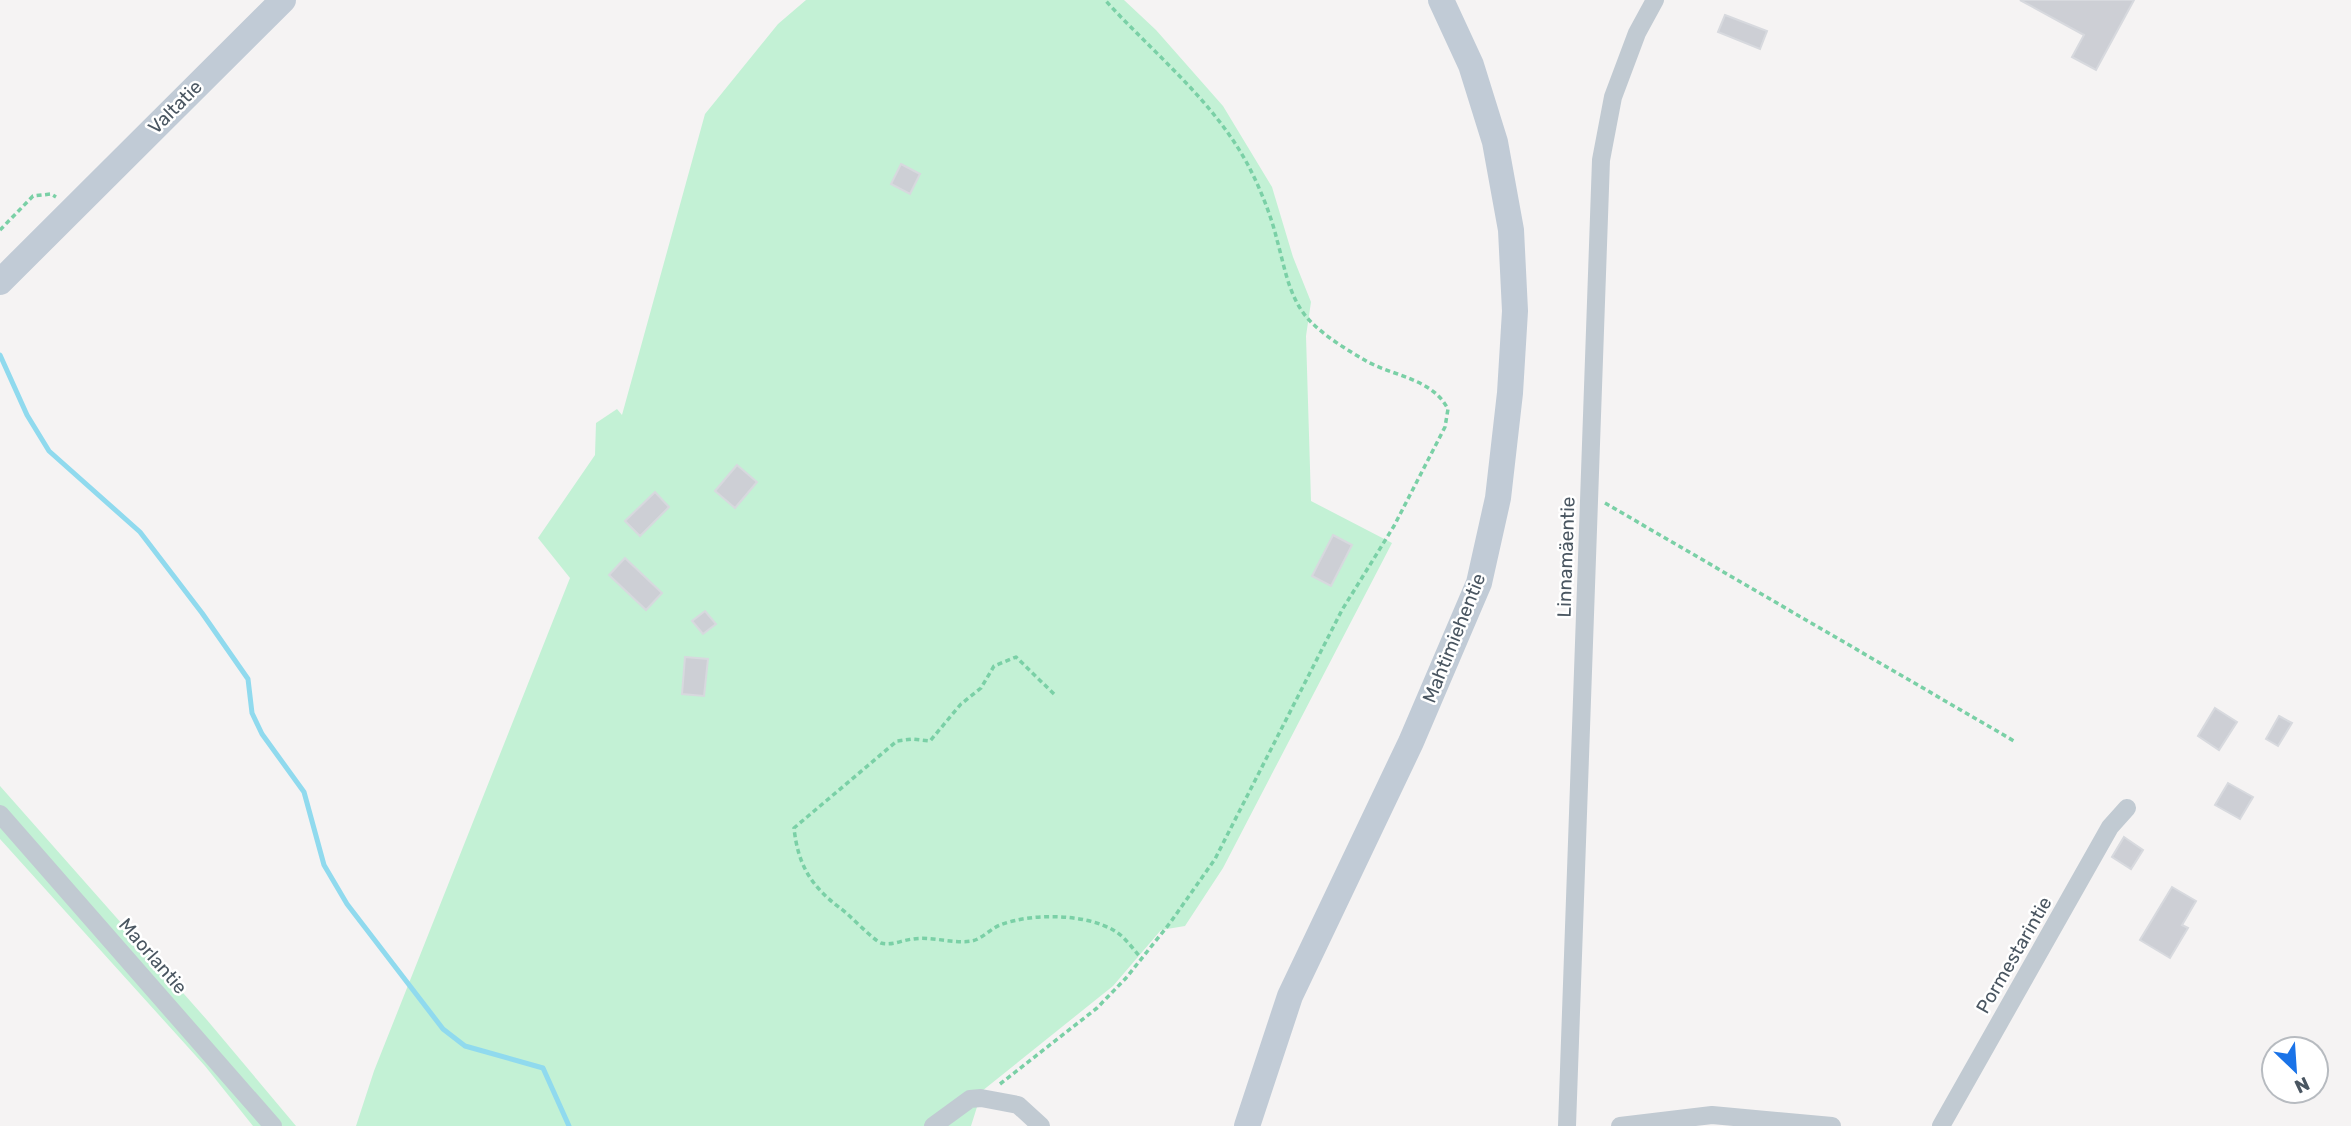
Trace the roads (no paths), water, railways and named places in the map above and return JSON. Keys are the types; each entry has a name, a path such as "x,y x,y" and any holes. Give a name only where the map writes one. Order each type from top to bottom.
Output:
{"main road":[{"name":"Valtatie","path":"0,282 283,0"},
{"name":"Mahtimiehentie","path":"1247,1126 1290,996 1411,742 1479,583 1498,498 1516,311 1511,230 1495,142 1471,65 1441,0"},
{"name":"Valtatie","path":"0,291 71,212"}],"street":[{"name":"Linnamäentie","path":"1567,1126 1601,160 1612,97 1637,33 1655,0"},
{"name":"Pormestarintie","path":"1941,1126 2110,827 2127,808"},
{"name":"Maorlantie","path":"0,814 274,1126"},
{"path":"933,1126 970,1099 981,1098 1018,1105 1041,1126"},
{"path":"1620,1126 1712,1115 1832,1126"}],"waterway":[{"path":"0,355 27,415 49,451 140,532 248,679 252,713 262,734 304,792 324,865 347,904 443,1029 465,1046 543,1068 569,1126"}]}
